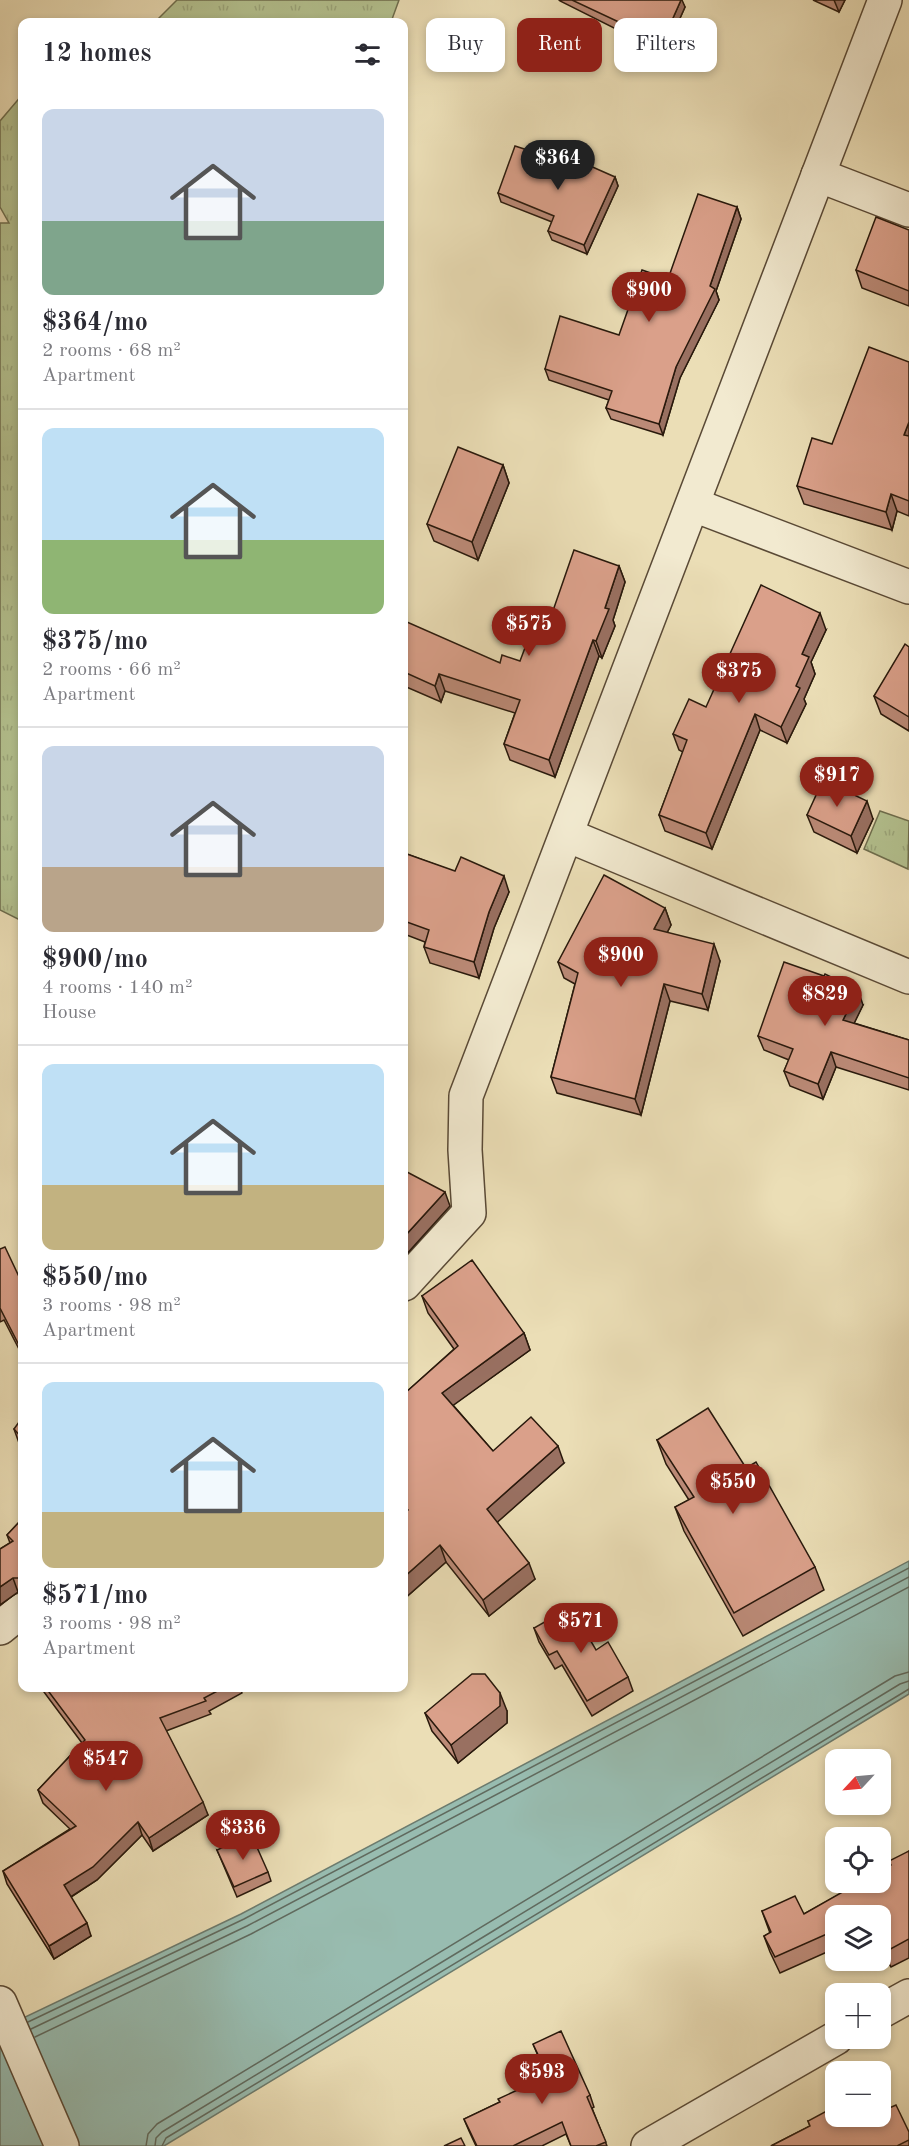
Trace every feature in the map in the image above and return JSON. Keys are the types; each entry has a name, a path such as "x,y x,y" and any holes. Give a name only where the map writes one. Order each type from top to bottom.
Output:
{"street":[{"path":"408,1280 469,1212 465,1150 466,1096 694,505 885,0"},
{"path":"818,175 909,210"},
{"path":"694,505 909,586"},
{"path":"567,835 909,977"},
{"path":"0,1628 18,1613"},
{"path":"891,2006 909,1996"},
{"path":"0,2003 62,2146"},
{"path":"648,2146 825,2044"}],"green space":[{"path":"177,0 399,0 392,18 159,18"},
{"path":"18,100 18,919 0,910 0,223 9,223 0,207 0,121"},
{"path":"880,811 909,821 908,869 864,849"}],"water":[{"path":"909,1561 909,1694 164,2146 0,2146 0,2029 241,1914"}],"building":[{"path":"572,0 681,0 673,18 614,20"},
{"path":"515,146 577,166 579,161 615,177 584,245 548,231 554,216 498,193"},
{"path":"698,194 737,207 710,286 715,289 676,367 659,424 606,408 612,391 545,369 560,316 619,335 642,270 668,279"},
{"path":"876,217 909,230 909,291 856,270"},
{"path":"869,347 909,362 909,422 904,435 909,436 909,501 891,494 886,512 797,486 812,438 832,444"},
{"path":"458,447 503,465 472,542 427,524"},
{"path":"574,550 619,566 605,608 609,609 596,641 593,640 549,760 504,744 520,700 439,674 435,686 408,674 408,622 500,663 502,655 520,661 534,624 547,628"},
{"path":"761,585 820,613 802,654 809,657 796,686 800,688 781,727 755,714 706,833 659,815 687,740 673,734 689,699 706,707"},
{"path":"905,644 909,647 909,717 874,696"},
{"path":"823,780 867,801 851,836 807,815"},
{"path":"408,854 455,871 461,857 504,876 489,912 474,962 424,947 429,930 408,922"},
{"path":"604,875 665,908 654,929 714,944 702,994 664,984 635,1099 551,1077 578,973 558,962"},
{"path":"784,962 824,976 825,974 858,990 843,1020 909,1040 909,1078 831,1052 818,1084 784,1071 793,1049 758,1036"},
{"path":"408,1173 445,1192 408,1233"},
{"path":"5,1247 18,1275 18,1343 0,1308 0,1249"},
{"path":"472,1260 524,1333 442,1393 493,1451 531,1417 558,1446 487,1509 529,1563 483,1600 440,1545 408,1573 408,1390 458,1346 422,1296"},
{"path":"708,1408 746,1468 756,1462 815,1567 734,1613 675,1507 694,1497 657,1440"},
{"path":"18,1523 18,1578 13,1578 0,1587 0,1549 13,1541 7,1535"},
{"path":"571,1607 596,1650 608,1642 628,1677 587,1701 557,1651 549,1655 534,1628"},
{"path":"472,1674 485,1674 500,1693 500,1706 451,1745 425,1713"},
{"path":"49,1692 215,1692 204,1698 206,1701 160,1718 203,1802 149,1838 138,1822 93,1867 64,1885 87,1923 49,1946 3,1871 76,1826 38,1790 85,1740"},
{"path":"251,1834 268,1872 234,1887 217,1850"},
{"path":"909,1851 909,1939 891,1949 891,1905 825,1905 825,1935 775,1957 764,1936 771,1932 762,1911 795,1896 804,1914 841,1893 891,1893 891,1860"},
{"path":"561,2031 590,2095 587,2097 606,2142 596,2146 571,2146 562,2122 513,2146 477,2146 464,2119 500,2102 498,2099 548,2076 533,2044"},
{"path":"896,2105 909,2132 909,2140 897,2146 771,2146 810,2126 808,2121 825,2112 825,2127 891,2127 891,2107"},
{"path":"461,2138 465,2146 444,2146"}]}
